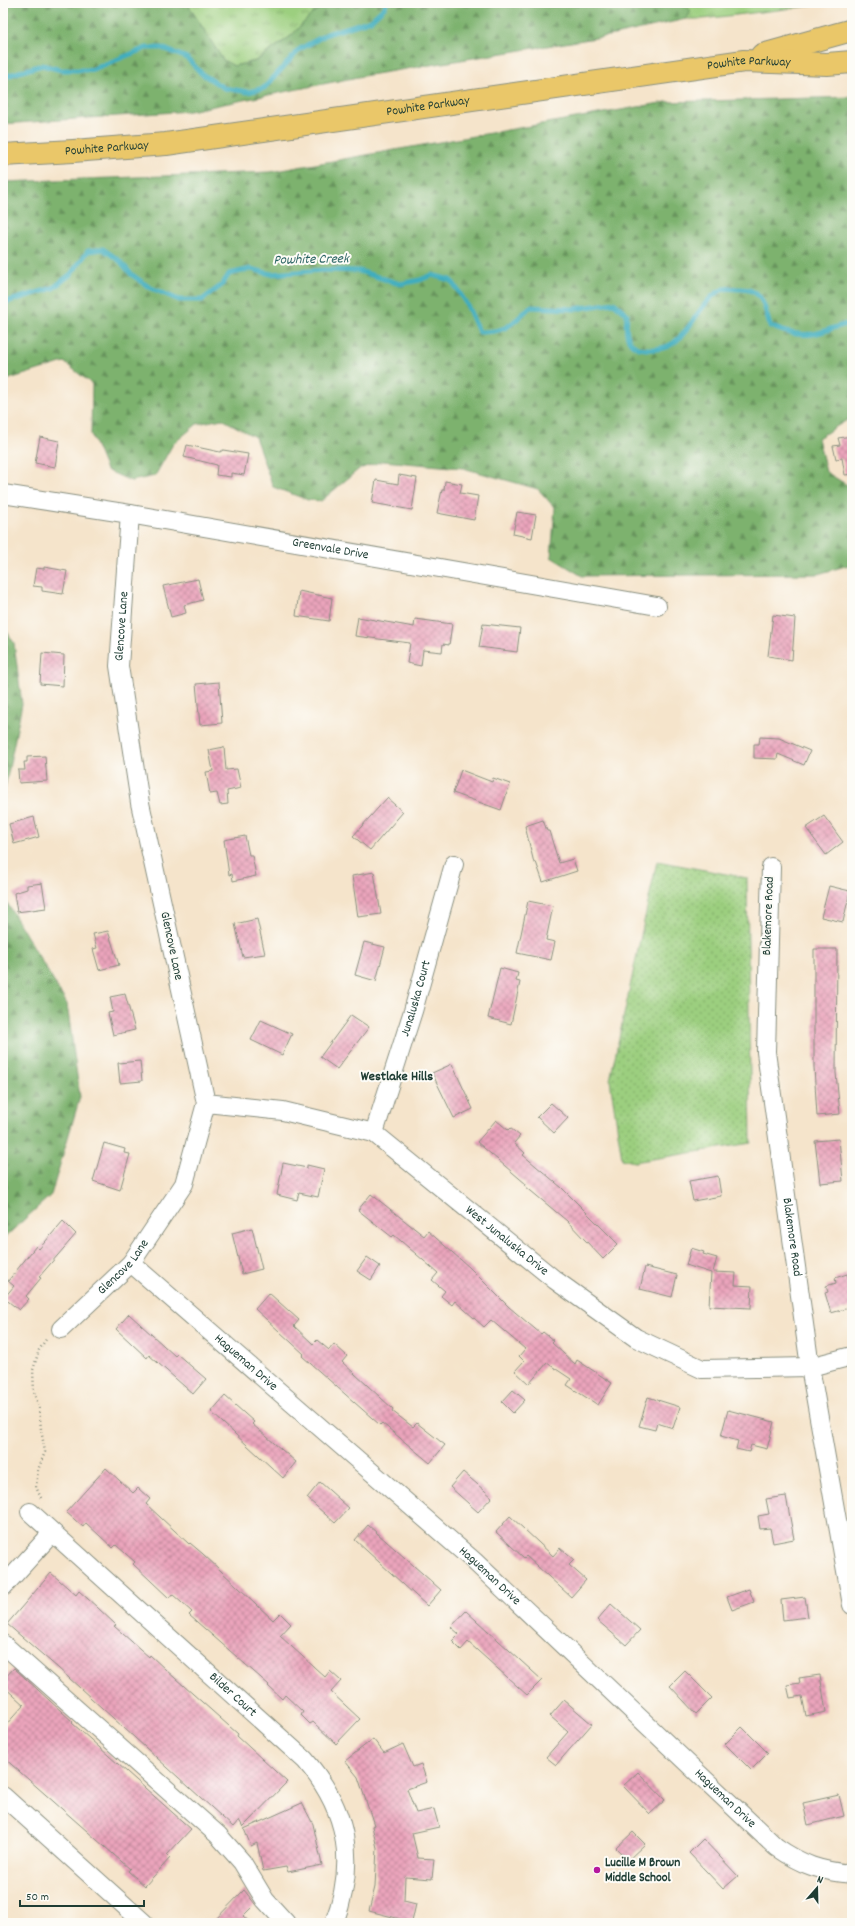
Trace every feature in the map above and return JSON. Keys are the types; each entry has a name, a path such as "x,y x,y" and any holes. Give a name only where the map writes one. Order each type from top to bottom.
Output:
{"highway":[{"path":"744,61 852,30"},
{"name":"Powhite Parkway","path":"3,155 73,152 166,144 744,61 827,64 852,62"}],"street":[{"name":"Greenvale Drive","path":"3,494 130,514 657,606"},
{"name":"Glencove Lane","path":"61,1329 132,1263 184,1184 206,1103 140,803 119,666 130,514"},
{"name":"Junaluska Court","path":"374,1133 413,1011 454,864"},
{"name":"Blakemore Road","path":"771,867 766,1052 810,1367 852,1605"},
{"name":"West Junaluska Drive","path":"206,1103 283,1111 374,1133 555,1280 636,1338 702,1369 810,1367 852,1356"},
{"name":"Hagueman Drive","path":"132,1263 474,1561 776,1847 796,1861 818,1869 852,1874"},
{"name":"Bilder Court","path":"38,1507 52,1533 306,1760 319,1776 328,1790 338,1813 345,1838 347,1863 346,1885 334,1923"},
{"path":"3,1587 52,1533"},
{"path":"3,1644 218,1835 242,1862 265,1900 286,1923"},
{"path":"3,1796 144,1923"}],"path":[{"path":"38,1507 40,1497 36,1487 38,1470 45,1452 39,1407 34,1392 33,1370 39,1350 49,1336 61,1329"}],"green space":[{"path":"3,3 187,3 223,60 234,66 256,61 291,36 312,14 327,3 663,3 684,4 691,11 686,19 614,35 363,76 189,111 3,124"},
{"path":"187,3 327,3 312,14 291,36 255,61 234,66 223,60"},
{"path":"663,3 835,3 703,19 686,19 691,11 684,4"},
{"path":"852,97 852,417 818,438 826,472 852,488 852,564 818,574 582,576 551,557 555,508 538,489 463,468 383,461 359,469 321,501 308,500 273,487 255,437 222,419 197,424 173,444 155,476 131,481 106,470 91,434 92,384 64,362 3,381 3,182 270,172 666,102"},
{"path":"3,625 14,643 22,704 3,798"},
{"path":"657,861 747,878 751,1143 634,1162 622,1159 610,1080"},
{"path":"3,896 67,1004 80,1097 51,1195 3,1239"}],"building":[{"path":"852,436 852,474 845,475 842,458 836,459 833,446 840,445 838,438"},
{"path":"40,437 59,441 55,467 35,463"},
{"path":"187,445 220,452 223,450 248,454 244,475 231,473 231,477 216,475 217,465 184,457"},
{"path":"399,475 417,478 412,510 372,503 376,480 398,484"},
{"path":"445,481 462,484 460,493 478,496 474,520 437,513 442,490 444,490"},
{"path":"517,512 536,515 532,538 513,534"},
{"path":"44,567 67,571 63,594 42,591 42,587 33,586 36,568 44,569"},
{"path":"198,579 203,600 184,605 186,613 171,617 163,586"},
{"path":"299,591 332,598 329,621 296,616"},
{"path":"773,615 795,618 792,660 768,656"},
{"path":"358,617 414,627 415,619 452,624 449,645 443,644 442,652 423,650 421,666 407,663 410,643 355,636"},
{"path":"483,624 520,628 517,652 479,647"},
{"path":"42,653 64,655 63,686 40,684"},
{"path":"219,682 222,723 200,725 196,684"},
{"path":"760,737 779,738 810,751 804,765 778,754 777,759 754,758 754,744 759,744"},
{"path":"224,747 226,770 237,769 241,788 227,791 228,804 220,805 217,793 210,794 206,772 213,771 209,750"},
{"path":"45,756 47,781 19,783 18,770 25,770 24,762 27,762 27,757"},
{"path":"461,770 492,782 493,778 510,784 501,810 453,793"},
{"path":"387,798 403,812 370,850 353,836"},
{"path":"824,816 843,842 826,855 806,828"},
{"path":"34,817 39,837 14,844 9,824"},
{"path":"543,820 547,831 549,831 559,863 573,859 577,871 543,882 536,862 534,863 525,826"},
{"path":"245,836 249,855 252,855 256,876 233,881 232,874 229,875 224,840"},
{"path":"374,872 381,914 358,917 352,876"},
{"path":"42,883 46,908 17,912 14,893 27,889 27,885"},
{"path":"829,886 850,891 843,922 821,917"},
{"path":"528,901 553,906 546,940 555,942 551,960 517,953"},
{"path":"257,919 265,954 243,957 235,924"},
{"path":"108,931 119,965 99,970 93,949 97,948 93,934"},
{"path":"364,942 385,947 376,981 355,975"},
{"path":"814,949 837,949 836,1073 840,1114 817,1116 814,1067"},
{"path":"500,968 518,973 516,981 520,982 511,1024 488,1018"},
{"path":"125,994 135,1030 113,1035 108,1013 113,1012 110,997"},
{"path":"351,1015 369,1027 337,1069 320,1057"},
{"path":"261,1020 292,1034 282,1055 251,1040"},
{"path":"140,1061 142,1081 120,1083 118,1063"},
{"path":"452,1064 473,1109 454,1118 432,1073"},
{"path":"551,1103 568,1118 554,1133 537,1117"},
{"path":"496,1120 508,1130 510,1128 520,1136 514,1143 525,1153 523,1155 562,1188 618,1244 603,1259 567,1221 525,1186 526,1184 477,1142"},
{"path":"839,1139 843,1181 820,1183 815,1141"},
{"path":"104,1143 125,1149 124,1153 130,1154 120,1190 93,1181"},
{"path":"283,1163 307,1168 307,1165 324,1169 318,1197 299,1193 297,1200 277,1195"},
{"path":"718,1176 721,1196 693,1201 689,1181"},
{"path":"371,1194 424,1236 428,1231 469,1267 509,1307 541,1334 543,1332 554,1341 552,1343 575,1364 577,1360 612,1383 598,1405 567,1385 571,1379 547,1363 529,1384 515,1371 524,1361 519,1356 525,1349 491,1320 484,1327 455,1301 452,1305 441,1296 445,1291 432,1280 438,1273 394,1235 392,1237 358,1210"},
{"path":"63,1221 76,1234 39,1277 41,1278 26,1296 29,1299 19,1310 4,1298 14,1286 8,1281 36,1246 39,1249"},
{"path":"252,1228 262,1269 242,1274 232,1233"},
{"path":"691,1248 704,1252 703,1254 717,1258 713,1272 736,1273 735,1285 752,1286 751,1308 709,1306 711,1273 686,1265"},
{"path":"367,1257 380,1266 371,1280 357,1271"},
{"path":"645,1267 677,1275 672,1297 640,1289"},
{"path":"847,1274 852,1290 852,1307 831,1313 825,1293 828,1292 826,1286 836,1283 835,1278"},
{"path":"269,1293 299,1320 294,1326 313,1344 317,1340 329,1350 334,1344 347,1356 342,1362 393,1409 392,1411 413,1427 417,1423 445,1445 430,1463 382,1423 380,1425 302,1356 304,1354 255,1309"},
{"path":"129,1314 175,1356 177,1354 206,1379 193,1394 149,1355 147,1358 116,1329"},
{"path":"513,1390 525,1400 513,1413 502,1402"},
{"path":"225,1396 254,1422 252,1424 296,1462 283,1478 211,1412"},
{"path":"648,1397 680,1407 673,1428 657,1423 655,1430 639,1426"},
{"path":"728,1410 774,1422 767,1449 751,1445 749,1452 736,1449 738,1441 721,1436"},
{"path":"106,1468 133,1493 138,1488 150,1499 146,1504 189,1544 190,1543 203,1554 273,1620 280,1613 291,1624 280,1636 325,1677 330,1671 341,1681 331,1692 360,1719 336,1744 313,1722 310,1724 301,1715 303,1712 285,1695 282,1699 268,1686 269,1685 189,1615 192,1612 172,1594 169,1598 133,1564 135,1562 116,1545 113,1548 86,1523 83,1527 66,1512"},
{"path":"463,1472 492,1497 478,1512 450,1487"},
{"path":"320,1482 349,1508 335,1523 307,1498"},
{"path":"786,1496 794,1539 773,1543 770,1528 760,1529 758,1516 769,1514 766,1499"},
{"path":"510,1516 553,1556 560,1548 574,1560 569,1565 586,1580 571,1597 526,1556 524,1558 496,1532"},
{"path":"368,1525 441,1590 427,1606 355,1540"},
{"path":"51,1573 76,1595 79,1591 116,1625 114,1626 149,1657 150,1655 238,1734 237,1736 287,1782 243,1827 239,1820 233,1827 58,1668 7,1624"},
{"path":"749,1589 754,1602 732,1610 727,1597"},
{"path":"805,1597 808,1617 783,1620 781,1600"},
{"path":"611,1604 640,1630 626,1645 597,1620"},
{"path":"466,1611 542,1680 527,1695 468,1642 461,1650 452,1641 459,1634 451,1627"},
{"path":"14,1668 73,1722 72,1723 191,1829 167,1855 170,1858 145,1886 128,1871 130,1869 3,1757 3,1728 24,1705 3,1686 3,1680"},
{"path":"685,1671 712,1698 696,1714 670,1686"},
{"path":"820,1675 826,1712 806,1716 802,1696 790,1698 787,1685 800,1683 799,1678"},
{"path":"564,1700 592,1724 556,1765 546,1757 568,1732 550,1716"},
{"path":"742,1727 768,1753 751,1770 725,1744"},
{"path":"373,1739 384,1753 403,1744 413,1767 421,1764 427,1782 407,1789 416,1813 434,1809 439,1827 412,1833 418,1858 434,1859 432,1879 405,1877 404,1901 416,1904 412,1922 369,1911 375,1887 377,1848 372,1826 374,1825 358,1777 345,1761"},
{"path":"638,1772 665,1800 650,1814 623,1786"},
{"path":"839,1795 844,1816 808,1825 803,1803"},
{"path":"302,1803 313,1824 322,1865 288,1872 286,1867 263,1871 257,1843 251,1846 244,1829"},
{"path":"633,1832 645,1844 628,1860 616,1848"},
{"path":"703,1839 738,1876 723,1889 689,1853"},
{"path":"244,1890 255,1904 243,1916 251,1923 212,1923"}],"waterway":[{"path":"3,77 42,65 61,70 91,70 146,48 162,48 187,58 202,74 224,88 248,92 264,88 300,49 327,34 371,20 385,7 386,3"},
{"name":"Powhite Creek","path":"3,303 53,288 71,274 88,251 103,249 120,261 131,274 149,287 179,300 202,300 222,285 229,274 251,269 271,274 323,270 359,271 400,284 420,280 432,275 450,280 454,284 467,305 479,332 496,331 502,329 513,323 530,307 574,309 614,303 627,314 626,324 628,339 634,346 643,349 660,348 672,344 685,331 709,299 724,289 747,290 754,292 762,300 770,326 786,332 796,334 813,334 852,323"}],"place":[{"name":"Lucille M Brown Middle School","path":"597,1870"}],"district":[{"name":"Westlake Hills","path":"397,1077"}]}
